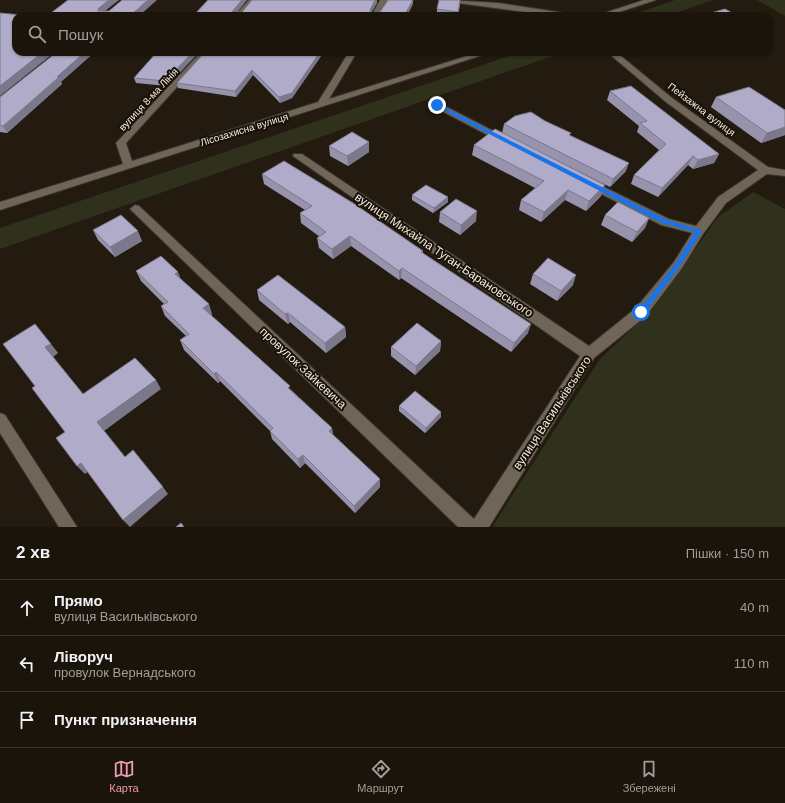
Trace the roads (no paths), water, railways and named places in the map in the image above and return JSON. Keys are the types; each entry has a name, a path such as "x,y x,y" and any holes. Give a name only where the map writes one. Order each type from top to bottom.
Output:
{"street":[{"path":"242,12 253,0"},
{"path":"376,12 384,0"},
{"path":"450,0 499,2 550,12"},
{"path":"612,12 652,0"},
{"name":"вулиця 8-ма Лінія","path":"129,164 121,143 201,56"},
{"path":"322,104 351,56"},
{"name":"Лісозахисна вулиця","path":"0,206 129,164 475,56"},
{"name":"Пейзажна вулиця","path":"616,56 669,100 765,170 785,173"},
{"path":"437,105 514,144"},
{"name":"вулиця Михайла Туган-Барановського","path":"298,156 589,354"},
{"name":"вулиця Васильківського","path":"479,527 589,354 641,312 678,265 699,231 722,200 765,170"},
{"path":"576,177 665,222 699,231"},
{"name":"провулок Зайкевича","path":"136,210 470,527"},
{"path":"0,420 69,527"}]}
